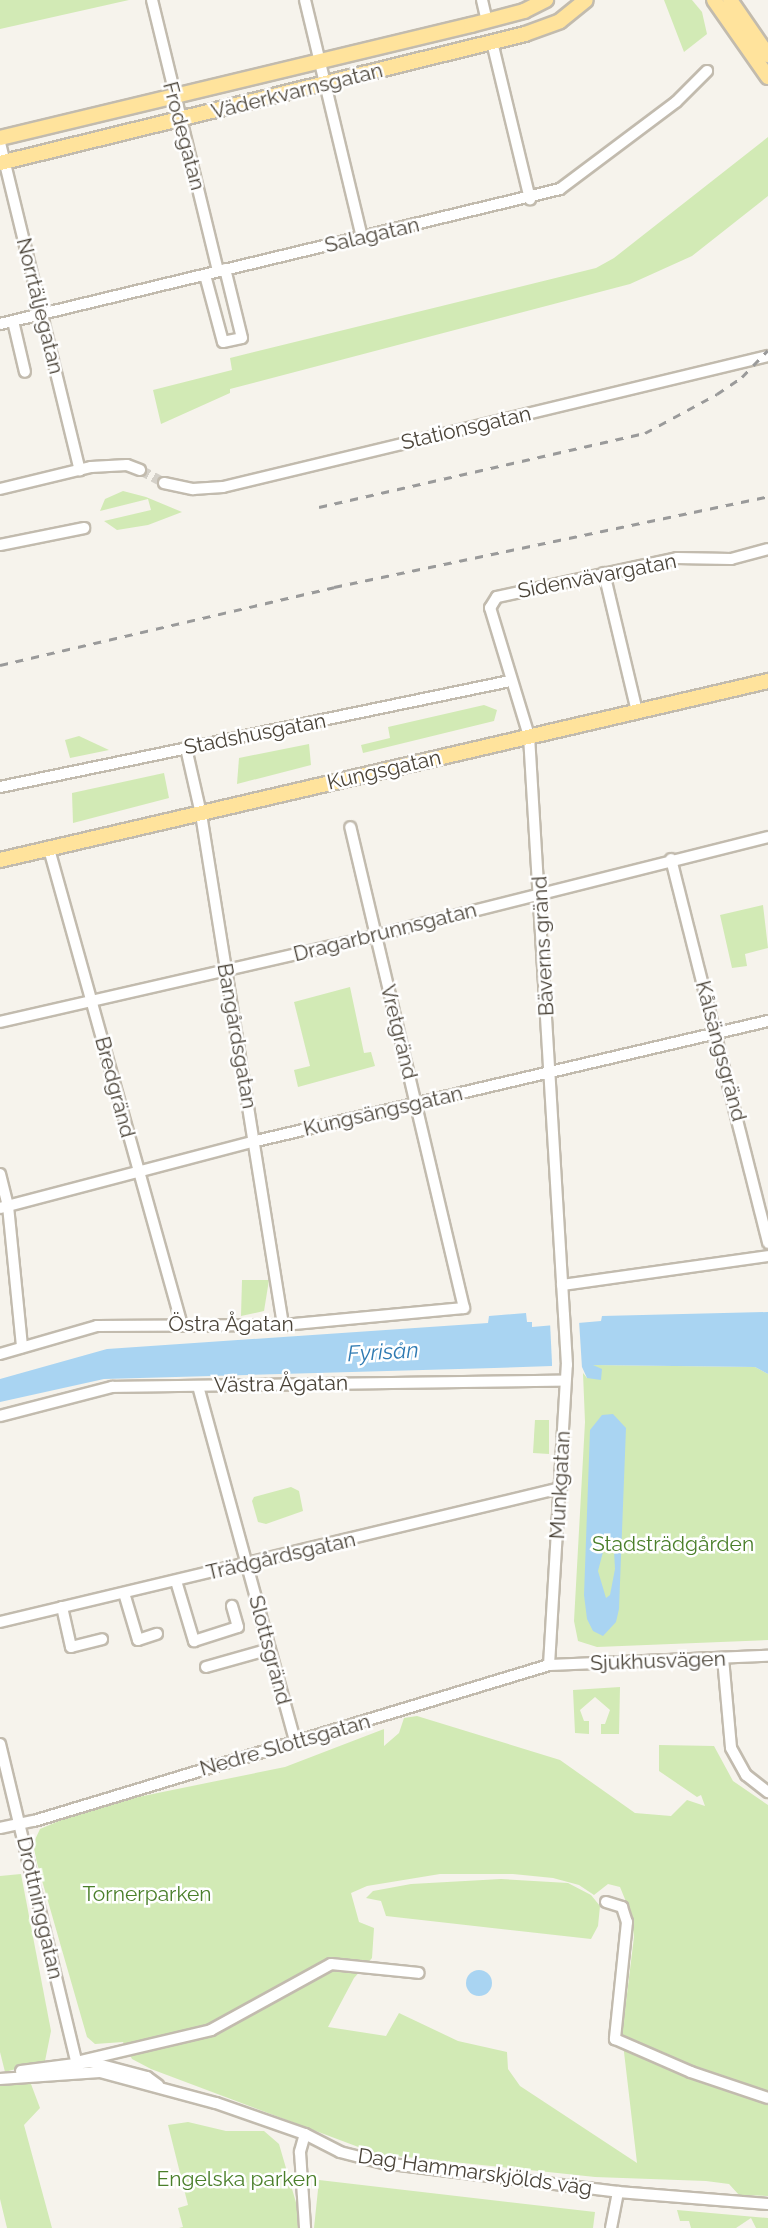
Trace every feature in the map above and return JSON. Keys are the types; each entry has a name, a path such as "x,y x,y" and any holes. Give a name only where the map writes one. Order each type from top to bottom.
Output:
{"main road":[{"name":"Väderkvarnsgatan","path":"0,138 487,21 524,11 546,0"},
{"name":"Väderkvarnsgatan","path":"2,162 492,42 560,21 586,0"},
{"path":"714,0 768,77"},
{"path":"730,0 768,55"},
{"name":"Kungsgatan","path":"0,860 768,681"}],"street":[{"name":"Frodegatan","path":"152,0 172,95 242,338 223,342 205,274"},
{"path":"305,0 362,237"},
{"path":"482,0 487,21"},
{"path":"492,42 530,199"},
{"name":"Salagatan","path":"0,324 530,199 560,189 676,102 706,71"},
{"name":"Norrtäljegatan","path":"0,143 2,162 80,470"},
{"name":"Norrtäljegatan","path":"13,321 25,372"},
{"name":"Stationsgatan","path":"164,483 193,489 223,487 768,356"},
{"path":"0,489 80,470 116,465 140,470"},
{"path":"0,545 84,528"},
{"name":"Sidenvävargatan","path":"497,597 677,558 731,559 768,549"},
{"path":"604,573 637,711"},
{"name":"Bäverns gränd","path":"497,597 490,616 529,736 541,894 549,1074 564,1310"},
{"name":"Stadshusgatan","path":"0,787 510,681"},
{"name":"Bangårdsgatan","path":"186,748 201,814 224,971 256,1141 283,1325"},
{"name":"Vretgränd","path":"350,827 374,936 418,1108 465,1308"},
{"name":"Dragarbrunnsgatan","path":"0,1022 374,936 671,859 768,837"},
{"name":"Bredgränd","path":"49,849 138,1174 182,1324"},
{"name":"Kålsängsgränd","path":"671,859 768,1243"},
{"name":"Kungsängsgatan","path":"4,1207 138,1174 256,1141 418,1108 768,1021"},
{"path":"0,1174 22,1347"},
{"path":"562,1285 768,1256"},
{"name":"Östra Ågatan","path":"0,1354 97,1326 283,1325 465,1308"},
{"name":"Munkgatan","path":"549,1665 567,1365 564,1310"},
{"name":"Västra Ågatan","path":"0,1416 112,1387 565,1381"},
{"name":"Slottsgränd","path":"198,1386 294,1741"},
{"name":"Trädgårdsgatan","path":"0,1622 247,1565 561,1488"},
{"path":"176,1581 194,1641 238,1627 232,1606"},
{"path":"124,1593 138,1640 157,1634"},
{"path":"62,1608 71,1647 102,1639"},
{"path":"206,1668 270,1649"},
{"name":"Sjukhusvägen","path":"549,1665 768,1656"},
{"path":"723,1658 731,1748 746,1775 768,1792"},
{"name":"Nedre Slottsgatan","path":"0,1828 20,1824 549,1665"},
{"name":"Drottninggatan","path":"0,1744 77,2067"},
{"path":"606,1902 622,1907 627,1922 615,2039 691,2072 768,2098"},
{"path":"0,2079 25,2069 77,2067 116,2052 211,2030 331,1964 419,1973"},
{"path":"116,2052 111,2062 116,2067"},
{"name":"Dag Hammarskjölds väg","path":"77,2067 116,2067 147,2077 159,2085"},
{"name":"Dag Hammarskjölds väg","path":"77,2067 159,2085 305,2134 340,2152 383,2163 618,2192 768,2204"},
{"path":"305,2134 300,2152 305,2228"},
{"path":"611,2228 618,2192"}],"green space":[{"path":"0,0 129,0 0,29"},
{"path":"664,0 692,0 702,12 707,34 684,52"},
{"path":"768,137 768,196 692,256 630,284 230,389 230,393 161,424 153,390 232,370 230,358 596,268 614,258"},
{"path":"123,491 146,497 182,512 148,525 117,530 104,521 151,510 148,499 100,511 105,499"},
{"path":"484,705 497,710 494,721 363,753 361,745 390,738 388,727"},
{"path":"79,736 109,750 70,758 65,740"},
{"path":"309,744 311,765 237,784 239,758"},
{"path":"164,773 169,798 73,823 72,793"},
{"path":"763,905 768,948 745,954 747,966 732,968 720,915"},
{"path":"350,987 364,1053 371,1052 375,1066 298,1087 294,1070 310,1066 294,1002"},
{"path":"242,1280 269,1280 264,1311 241,1316"},
{"name":"Stadsträdgården","path":"593,1365 755,1367 768,1374 768,1640 597,1647 578,1641 574,1621 585,1422 583,1373 587,1378"},
{"path":"535,1420 549,1420 549,1454 533,1453"},
{"path":"291,1487 299,1491 303,1511 266,1524 258,1522 252,1501 254,1497"},
{"path":"620,1687 619,1734 601,1734 601,1724 605,1724 610,1710 595,1697 580,1710 584,1721 589,1721 589,1734 575,1733 573,1690"},
{"name":"Tornerparken","path":"417,1716 560,1760 635,1813 671,1816 687,1800 705,1806 701,1795 697,1797 659,1771 659,1745 714,1746 733,1781 768,1805 768,2196 739,2195 729,2184 706,2181 595,2177 377,2154 151,2069 132,2059 123,2042 95,2044 87,2037 37,1863 33,1844 40,1829 94,1806 285,1767 384,1729 384,1746 399,1733 404,1718","holes":["440,1874 513,1874 553,1878 579,1885 594,1895 608,1884 620,1887 631,1914 634,1937 622,2035 637,2163 520,2086 508,2069 507,2052 458,2041 399,2013 386,2036 328,2027 354,1978 372,1958 374,1928 359,1922 351,1893 367,1886"]},
{"path":"21,1874 51,2031 45,2061 5,2072 0,2052 0,1876"},
{"path":"501,1879 568,1883 591,1895 600,1906 598,1926 591,1939 386,1916 381,1901 366,1898 373,1891 411,1884"},
{"path":"28,2076 40,2108 24,2125 52,2228 7,2228 0,2199 0,2079"},
{"name":"Engelska parken","path":"188,2122 226,2131 264,2131 279,2144 297,2206 298,2228 179,2228 183,2227 178,2208 188,2205 168,2125"},
{"path":"319,2180 595,2212 593,2228 314,2228"},
{"path":"677,2210 768,2218 768,2228 756,2228 751,2218 736,2228 691,2228 689,2221 680,2221"}],"water":[{"name":"Fyrisån","path":"768,1312 768,1374 755,1367 593,1365 602,1369 601,1380 587,1378 582,1367 552,1362 552,1366 104,1379 0,1402 0,1379 107,1349 488,1323 489,1316 526,1313 527,1322 532,1322 532,1327 601,1321 602,1316"},
{"path":"613,1414 626,1428 619,1609 616,1622 603,1636 593,1631 587,1619 584,1595 590,1430 602,1415","holes":["609,1547 614,1551 615,1569 610,1595 606,1598 598,1571 603,1552"]},
{"path":"479,1970 488,1974 492,1983 488,1992 479,1996 470,1992 466,1983 470,1974"}],"pier":[{"path":"579,1320 582,1368 552,1363 550,1322"}],"tunnel":[{"path":"140,470 164,483"}],"railway":[{"path":"319,507 645,433 717,394 742,377 768,350"},
{"path":"0,665 334,587 768,496"}]}
